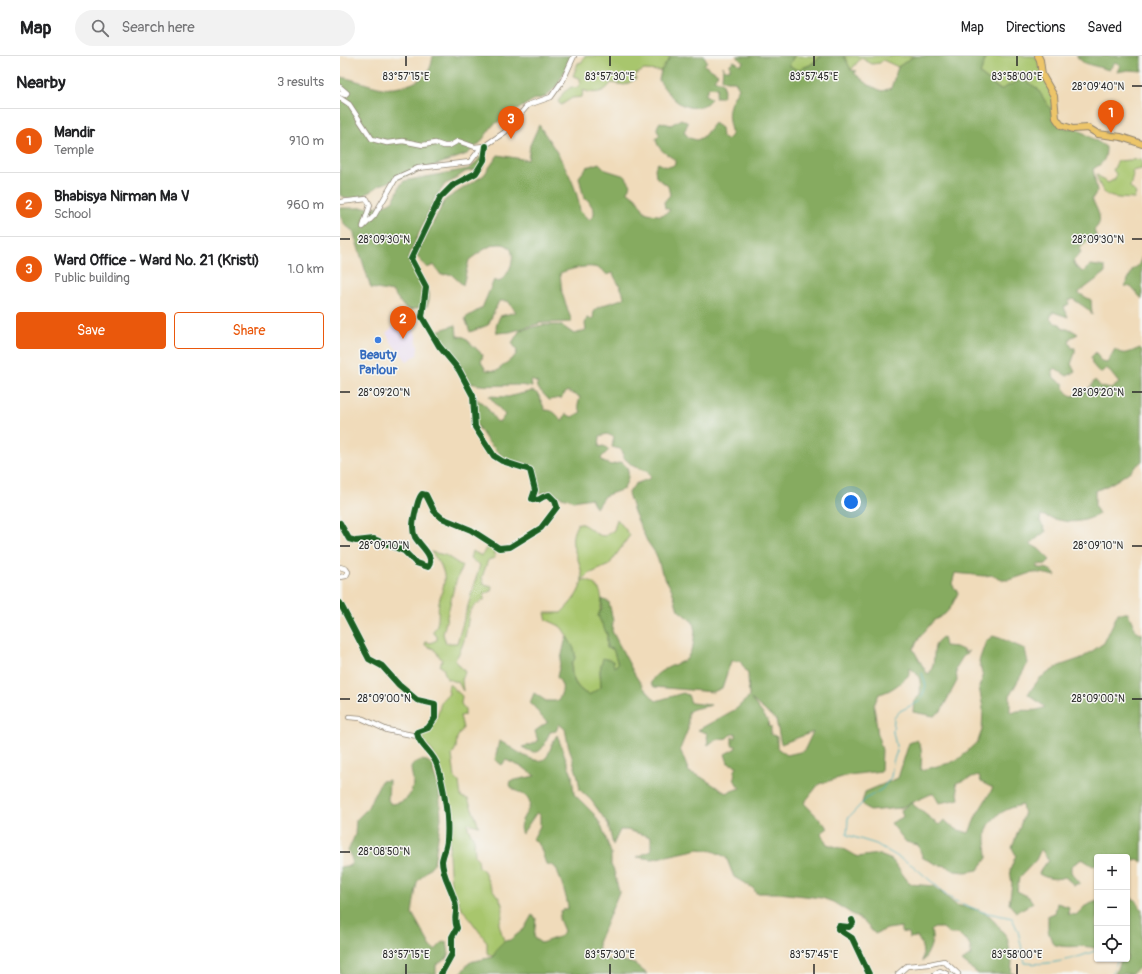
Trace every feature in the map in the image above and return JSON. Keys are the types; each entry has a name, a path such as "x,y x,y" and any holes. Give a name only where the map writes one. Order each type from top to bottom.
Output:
{"main road":[{"path":"1038,56 1041,62 1042,75 1054,96 1055,114 1061,125 1074,129 1088,128 1098,134 1121,137 1142,144"}],"street":[{"path":"340,202 367,199 370,205 363,227 374,216 396,178 418,168 470,162 485,146 506,132 528,105 551,97 562,80 574,56"},
{"path":"340,87 347,93 345,95 340,93"},
{"path":"340,98 349,104 372,139 387,143 403,141 423,145 435,143 449,146 458,142 475,146 485,146"},
{"path":"340,523 349,539 356,541 374,539 404,551 418,565 429,566 430,556 415,537 413,523 418,500 422,494 426,495 434,511 442,518 471,530 499,548 504,548 515,544 541,528 557,507 555,501 549,495 543,496 538,500 532,499 535,490 530,470 502,461 494,456 475,427 474,396 459,370 439,346 422,317 426,287 411,259 440,198 452,186 476,173 484,160 485,146"},
{"path":"340,567 346,569 348,572 346,576 340,577"},
{"path":"340,603 369,659 382,666 399,685 414,697 435,704 435,718 428,728 417,732 417,736"},
{"path":"349,716 361,718 387,730 417,736 437,764 446,803 447,841 442,860 444,875 456,908 454,918 457,928 452,937 452,954 441,974"},
{"path":"852,920 853,924 850,927 839,926 838,929 852,938 869,974"},
{"path":"898,974 907,966 944,961 958,974"},
{"path":"935,974 940,971 948,974"}],"shaded area":[{"path":"404,318 415,332 418,347 417,355 407,361 393,345 386,333"}],"green space":[{"path":"433,56 573,56 556,87 545,97 533,100 493,125 480,143 467,154 380,185 359,199 351,200 340,195 340,77 382,88 400,87 413,83 423,77 427,73 432,63"},
{"path":"585,56 671,56 661,71 644,70 635,75 636,79 625,85 611,83 606,89 595,93 583,90 582,97 572,98 561,105 558,102 563,93 571,87 577,88 580,84 580,78 573,76 578,63 582,62"},
{"path":"671,56 704,56 707,61 704,65 718,74 714,79 723,83 724,92 722,97 715,97 717,88 709,87 705,95 711,98 709,101 702,106 695,108 682,105 672,97 659,80 661,71"},
{"path":"736,56 794,56 789,65 797,70 810,65 822,56 844,56 851,70 857,71 854,73 869,85 882,91 891,88 898,67 914,56 982,56 985,60 980,74 1000,90 1022,79 1037,88 1062,128 1076,128 1106,147 1106,155 1104,160 1100,165 1093,169 1097,191 1092,199 1100,219 1094,230 1098,241 1089,240 1079,249 1081,252 1073,261 1077,268 1083,272 1091,265 1105,267 1105,273 1078,293 1091,300 1092,315 1089,310 1073,299 1068,301 1069,304 1064,307 1068,317 1053,312 1050,318 1055,323 1060,324 1063,329 1070,329 1078,334 1070,338 1069,342 1072,348 1075,348 1075,353 1071,364 1075,372 1067,376 1055,368 1052,370 1054,378 1064,384 1066,392 1073,396 1087,391 1095,380 1101,387 1111,389 1119,383 1107,368 1100,373 1092,364 1091,357 1096,352 1101,362 1107,363 1115,349 1121,353 1130,352 1140,348 1142,350 1142,461 1120,478 1095,491 1095,506 1099,514 1084,520 1070,522 1041,515 1040,521 1046,531 1030,544 1039,549 1050,560 1046,564 1037,565 1037,568 1048,569 1056,576 1037,573 1003,580 993,575 984,576 955,573 952,584 958,593 951,607 945,614 933,621 920,637 913,649 926,672 929,674 932,668 936,644 943,637 945,646 956,647 965,651 963,652 965,653 969,651 962,658 956,668 957,681 941,711 934,716 913,712 914,701 920,695 920,682 916,673 909,668 909,675 892,689 879,694 874,705 878,736 882,750 881,771 849,775 819,784 804,803 828,828 821,833 827,844 846,850 858,857 877,854 892,860 910,884 934,886 956,905 979,910 990,916 1007,937 1012,962 1011,974 978,974 962,961 971,955 971,949 967,940 958,934 950,934 943,928 934,928 931,931 932,939 930,947 922,962 923,956 921,943 917,937 909,938 908,933 901,932 901,927 887,929 875,934 863,921 833,902 822,898 779,893 756,893 753,888 734,877 726,857 713,851 699,849 653,859 637,857 651,851 651,837 627,830 620,830 613,845 608,824 591,800 580,790 565,729 559,724 556,731 550,732 543,747 538,752 522,747 538,741 535,731 548,722 530,703 534,693 546,701 558,701 561,694 562,686 557,677 566,637 575,652 575,658 571,668 573,678 581,690 585,693 589,695 601,687 600,670 603,658 613,661 614,667 618,664 613,649 607,648 607,634 598,616 602,608 602,599 609,602 613,621 612,631 635,675 643,687 656,701 683,693 688,695 691,703 711,705 693,709 688,712 688,729 680,749 689,772 701,777 726,793 740,788 734,777 737,766 728,763 725,754 736,748 736,746 732,745 732,737 736,738 736,733 727,738 715,740 708,745 707,733 698,730 736,709 749,697 748,674 740,661 731,661 722,688 713,692 654,687 651,683 653,678 661,671 687,659 693,646 695,631 693,622 678,610 672,590 662,573 656,554 647,541 628,494 635,484 651,478 648,472 633,466 623,457 623,452 620,449 612,447 614,437 607,434 600,436 599,447 604,446 609,450 601,458 603,462 611,465 622,462 625,465 628,475 624,489 604,496 596,508 591,498 573,501 555,495 549,491 541,494 538,491 534,468 521,462 507,461 488,442 474,421 474,397 486,406 496,421 500,422 505,415 489,396 508,397 532,391 538,394 545,410 553,412 562,421 566,414 572,417 581,412 578,405 580,397 567,391 561,398 549,400 536,386 538,383 531,380 532,387 516,385 478,385 470,383 459,364 436,335 437,331 456,325 457,336 464,337 483,355 481,362 486,370 497,371 516,355 517,350 512,343 520,330 543,325 561,325 574,334 586,330 585,324 587,318 593,319 594,310 624,298 613,273 607,275 598,268 585,267 560,273 562,293 572,322 541,323 510,332 497,333 496,326 500,316 516,312 508,301 499,301 488,325 470,332 465,318 482,308 494,280 499,282 505,277 512,263 511,250 508,246 502,244 493,245 469,260 463,285 451,274 441,275 434,265 427,268 416,255 445,200 484,175 498,155 528,160 530,145 539,125 565,166 575,188 580,211 589,220 594,215 594,210 588,200 584,199 579,177 587,167 599,163 606,170 625,176 631,185 627,191 636,198 645,212 658,215 667,213 670,210 665,208 664,202 670,195 668,186 656,177 655,168 658,163 669,167 675,164 675,160 662,151 658,146 656,138 660,135 657,129 660,122 671,125 681,119 688,123 684,132 689,138 697,140 703,137 714,123 721,128 722,137 727,140 732,134 728,115 730,105 739,88 735,81 726,81 722,79 723,66 725,70 730,70 730,64 734,61 741,65 743,62","holes":["751,699 776,720 781,744 813,732 804,751 787,755 777,748 777,737 771,734 771,727 768,726 769,722"]},
{"path":"794,56 822,56 810,65 796,71 789,65"},
{"path":"844,56 914,56 898,67 883,60 880,63 872,64 861,58 851,70"},
{"path":"982,56 1034,56 1039,59 1054,99 1051,113 1037,88 1001,90 980,74 985,60"},
{"path":"1076,56 1142,56 1142,71 1128,70 1117,72 1120,65 1115,62 1109,70 1084,63"},
{"path":"483,154 485,161 482,169 465,172 445,184 434,200 408,258 427,286 429,299 427,306 410,310 403,306 393,292 371,288 353,231 343,221 340,208 368,207 389,203 395,198 400,185 404,181 468,169 474,165"},
{"path":"1142,159 1142,169 1132,171 1133,175 1130,187 1136,193 1134,199 1108,196 1105,193 1096,174 1108,183 1115,179 1116,174 1113,170 1118,161"},
{"path":"1142,257 1142,299 1131,287 1125,286 1133,269 1138,266"},
{"path":"617,519 630,535 609,565 589,574 582,580 573,542 573,536 578,523 586,526 601,536 605,536 614,530"},
{"path":"494,546 495,558 488,560 482,577 484,585 492,587 491,591 484,594 484,600 476,604 470,611 464,640 455,660 465,672 462,680 463,691 458,682 447,679 443,668 440,666 442,660 434,649 425,645 426,641 430,643 437,640 437,636 432,632 437,626 438,622 439,602 444,579 441,566 431,552 445,555 462,566 454,587 443,634 446,643 457,643 480,565 470,559 472,551 482,556 486,548"},
{"path":"582,580 589,581 598,588 602,598 598,616 607,634 607,648 613,649 618,664 614,667 600,670 601,687 589,695 581,690 573,678 572,664 575,655 567,636 561,627 547,620 545,613 561,613 577,594"},
{"path":"1118,613 1128,613 1137,633 1142,634 1142,862 1138,859 1130,861 1130,854 1094,854 1094,866 1082,859 1071,866 1071,872 1080,883 1074,885 1065,877 1052,878 1039,874 1042,867 1049,861 1041,849 1036,860 1019,878 1017,891 1029,897 1033,903 1016,912 1009,904 1012,884 1010,870 1016,855 1012,848 1024,815 1022,805 1003,812 992,820 986,839 987,858 978,870 966,872 955,871 946,866 936,864 923,858 918,845 906,842 891,823 903,817 901,810 911,803 900,808 869,811 862,803 865,792 898,778 909,743 917,740 921,747 921,770 950,763 960,758 978,741 982,730 983,708 979,687 983,677 979,661 986,641 993,636 1025,649 1028,663 1010,695 1010,712 1036,710 1045,707 1028,694 1040,678 1059,666 1082,658 1104,643","holes":["979,775 981,782 993,788 977,814 969,833 955,829 944,820 939,825 911,803 934,794 939,803 959,799 956,783"]},
{"path":"449,684 462,696 461,704 465,709 465,715 460,716 463,728 457,738 456,748 452,755 455,778 459,782 461,797 468,799 479,826 468,823 468,828 474,839 475,856 478,859 479,867 484,871 490,886 502,904 502,917 499,924 504,941 498,947 494,957 487,953 487,942 461,907 451,888 449,855 451,812 439,766 432,751 425,743 421,733 429,731 437,716 443,698 449,694"},
{"path":"557,735 572,775 574,794 594,814 602,827 611,853 611,865 619,892 598,943 600,957 603,960 621,958 623,961 635,964 647,974 460,974 470,962 493,957 498,947 504,941 510,940 524,929 532,915 536,918 534,938 541,943 561,936 564,931 559,919 561,911 568,908 567,899 561,880 555,867 546,864 540,846 533,839 540,826 540,815 537,812 522,834 520,829 522,819 528,811 530,802 526,796 509,785 510,781 535,776 524,768 506,760 502,765 495,760 499,741 531,759 544,759 548,755"},
{"path":"421,760 427,761 434,766 433,772 439,788 441,818 434,863 417,882 412,913 431,947 435,950 443,942 447,942 449,954 446,959 436,965 436,974 340,974 340,867 351,865 352,859 348,851 355,835 356,820 367,809 381,781 389,780 388,800 391,804 400,802 407,798 412,791 413,786 411,768 414,764"},
{"path":"1130,898 1136,900 1142,910 1142,966 1131,974 1114,974 1118,969 1120,962 1130,962"},
{"path":"1094,902 1094,948 1059,946 1053,944 1048,931 1048,915 1055,913 1057,903 1069,907 1068,914 1076,915 1085,906"}],"waterway":[{"path":"922,673 926,686 920,701 900,711 894,718 893,732 897,751 893,762 891,777 882,789 867,798 848,818 847,835 876,844 912,865 953,900 983,912 1012,918 1018,931 1025,963 1052,963 1094,951"},
{"path":"1112,974 1117,962"}],"cycle path":[{"path":"340,523 349,539 356,541 374,539 404,551 416,563 428,567 430,563 429,555 415,537 413,530 416,509 422,494 426,495 434,511 442,518 471,530 499,548 510,547 541,528 557,507 555,501 549,495 538,500 532,499 535,490 530,470 502,461 494,456 475,427 473,396 459,370 439,346 422,317 426,287 411,259 440,198 452,186 476,173 484,160 486,146"},
{"path":"340,603 369,659 382,666 399,685 417,700 435,704 435,718 428,728 417,732 420,741 435,760 437,765 442,782 447,812 446,845 442,861 444,873 455,901 455,921 457,928 452,937 452,954 441,974"},
{"path":"852,920 853,923 849,927 839,926 838,929 852,938 869,974"}],"place":[{"name":"Mandir","path":"1111,133"},
{"name":"Ward Office - Ward No. 21 (Kristi)","path":"511,139"},
{"name":"Bhabisya Nirman Ma V","path":"403,339"},
{"name":"Beauty Parlour","path":"378,340"}]}
